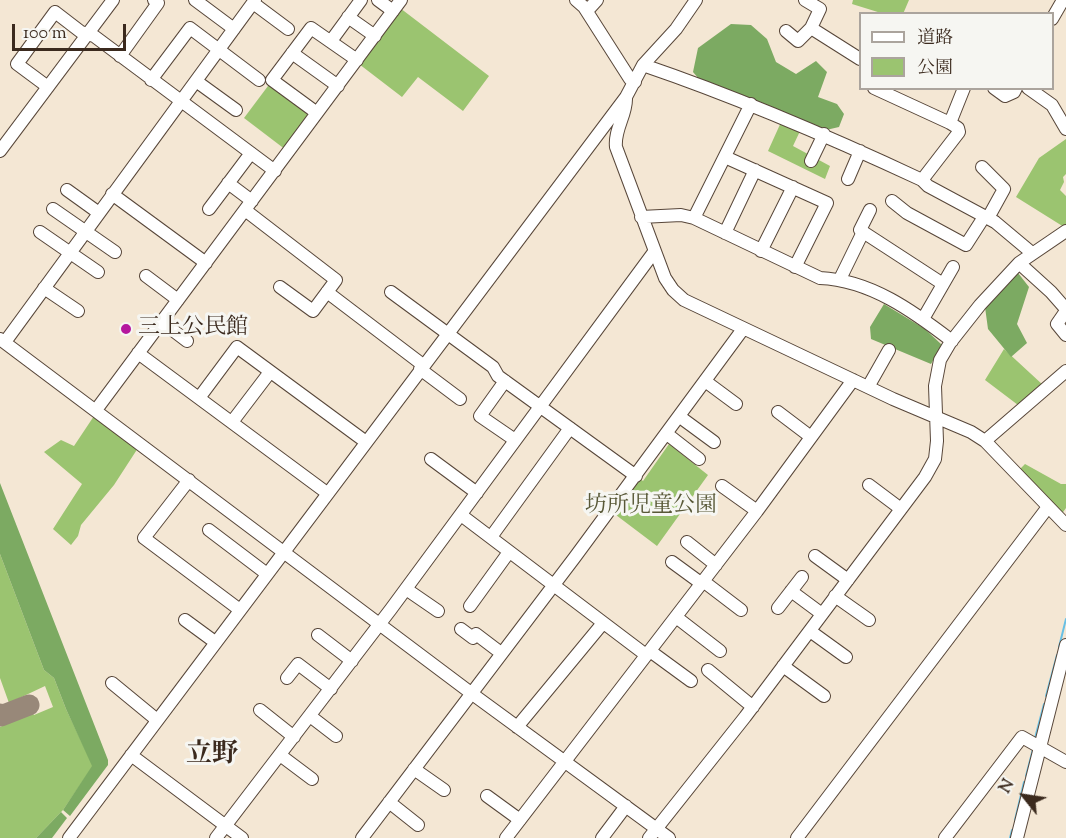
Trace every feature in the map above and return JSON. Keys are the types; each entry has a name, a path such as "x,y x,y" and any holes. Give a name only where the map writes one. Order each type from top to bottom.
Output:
{"street":[{"path":"0,151 113,0"},
{"path":"120,56 158,3 154,0"},
{"path":"195,0 234,29"},
{"path":"331,41 361,0"},
{"path":"378,0 393,11"},
{"path":"96,410 401,0"},
{"path":"576,0 587,11 630,79 635,82"},
{"path":"587,11 597,0"},
{"path":"69,838 626,97 643,65 676,29 696,0"},
{"path":"786,31 798,41 811,28 820,9 805,0"},
{"path":"1054,17 1063,0"},
{"path":"288,29 254,2 44,288 2,340 471,693 626,806 652,833 669,838"},
{"path":"48,87 18,64 55,12 120,56 275,171"},
{"path":"348,17 375,36"},
{"path":"151,80 190,28 259,80"},
{"path":"318,113 272,80 311,28 357,60"},
{"path":"811,28 859,58"},
{"path":"292,53 338,86"},
{"path":"643,65 751,104 824,134 922,180 928,186 995,222 1032,253"},
{"path":"196,81 236,110"},
{"path":"878,90 958,128 959,132 922,180"},
{"path":"950,123 963,90"},
{"path":"997,90 1005,96 1015,90"},
{"path":"1031,90 1052,105 1066,129"},
{"path":"626,97 627,105 615,138 616,147 664,278 673,290 697,307 743,329 971,432 985,441 1066,525"},
{"path":"694,218 751,104"},
{"path":"811,161 824,134"},
{"path":"848,179 860,151"},
{"path":"209,209 251,153"},
{"path":"726,157 827,203 795,267"},
{"path":"892,201 907,213 966,244 1004,189 982,167"},
{"path":"725,233 755,170"},
{"path":"228,183 249,205 336,280 313,311 280,287"},
{"path":"761,251 793,187"},
{"path":"67,190 99,213"},
{"path":"112,194 206,263"},
{"path":"53,209 115,252"},
{"path":"870,210 860,230 943,284"},
{"path":"641,217 681,215 694,218 820,278 840,279 863,286 923,319 952,341"},
{"path":"652,833 753,706 925,477 935,459 937,441 935,386 940,360 952,341 980,305 1019,263 1066,231"},
{"path":"40,232 98,272"},
{"path":"840,279 863,232"},
{"path":"216,838 380,624 654,252"},
{"path":"1019,263 1051,292 1066,310 1057,324 1066,335"},
{"path":"923,319 953,267"},
{"path":"146,276 178,300"},
{"path":"44,288 78,311"},
{"path":"327,292 460,399"},
{"path":"391,292 493,367 498,376 636,476"},
{"path":"162,322 187,341"},
{"path":"362,838 636,476 743,329"},
{"path":"199,398 237,348 366,442"},
{"path":"868,387 889,350"},
{"path":"138,353 327,493"},
{"path":"985,441 1066,370"},
{"path":"232,422 270,372"},
{"path":"506,838 757,511 853,380"},
{"path":"505,381 480,416 515,440"},
{"path":"705,381 736,404"},
{"path":"778,412 811,437"},
{"path":"680,417 714,442"},
{"path":"491,537 570,428"},
{"path":"667,434 699,459"},
{"path":"431,459 477,492"},
{"path":"189,480 144,538 240,610"},
{"path":"870,485 901,509"},
{"path":"722,486 757,511"},
{"path":"798,838 1048,507"},
{"path":"461,515 603,623 691,681"},
{"path":"209,530 267,574"},
{"path":"687,542 716,564"},
{"path":"470,606 509,552"},
{"path":"815,556 848,580"},
{"path":"672,562 698,581 703,581 741,610"},
{"path":"778,608 802,577"},
{"path":"406,588 438,611"},
{"path":"791,591 822,614"},
{"path":"835,596 868,621"},
{"path":"676,617 720,651"},
{"path":"185,620 215,642"},
{"path":"517,727 603,623"},
{"path":"461,629 473,638 476,634 501,653"},
{"path":"810,630 846,657"},
{"path":"318,635 352,661"},
{"path":"1017,838 1066,645"},
{"path":"287,678 298,664 331,689"},
{"path":"783,666 824,696"},
{"path":"708,670 753,706"},
{"path":"112,683 157,720"},
{"path":"260,710 294,737"},
{"path":"310,716 336,736"},
{"path":"945,838 1022,737 1066,762"},
{"path":"131,755 242,838"},
{"path":"280,755 312,778"},
{"path":"414,769 444,790"},
{"path":"487,796 520,820"},
{"path":"389,802 418,825"},
{"path":"603,838 626,806"}],"green space":[{"path":"853,0 909,0 904,12 878,12 852,4"},
{"path":"400,8 489,76 463,111 418,77 402,97 359,64"},
{"path":"731,24 751,25 767,39 776,62 796,74 816,61 827,72 818,97 837,104 844,114 839,127 826,130 699,79 693,72 698,48"},
{"path":"271,82 314,114 286,150 244,118"},
{"path":"782,120 801,129 793,146 830,166 825,179 768,151"},
{"path":"1066,139 1066,174 1060,190 1066,196 1066,226 1064,227 1016,197 1039,158"},
{"path":"1018,273 1029,287 1017,324 1027,343 1011,357 988,329 985,307"},
{"path":"884,304 925,329 942,345 931,364 871,339 870,327"},
{"path":"1004,349 1043,385 1018,405 985,380"},
{"path":"94,416 138,448 114,485 81,525 78,536 71,545 53,529 82,484 44,452 61,440 74,446"},
{"name":"坊所児童公園","path":"669,444 708,475 657,546 612,512 639,478 643,481"},
{"path":"1025,464 1061,484 1066,484 1066,508 1061,515 1019,470"},
{"path":"0,483 108,760 108,765 70,816 63,810 92,766 54,678 44,670 0,554"},
{"path":"0,554 44,670 54,678 93,766 63,810 36,838 0,838 0,727 32,712 34,715 53,707 45,686 9,703 0,678"},
{"path":"61,812 67,818 52,838 36,838"}],"waterway":[{"path":"1059,647 1066,619"},
{"path":"1046,696 1057,655"},
{"path":"1035,738 1044,704"},
{"path":"1026,776 1033,749"},
{"path":"1015,820 1024,782"},
{"path":"1010,838 1012,830"}],"taxiway":[{"path":"0,714 1,716 29,705"}],"place":[{"name":"三上公民館","path":"126,329"}],"district":[{"name":"立野","path":"212,757"}]}
